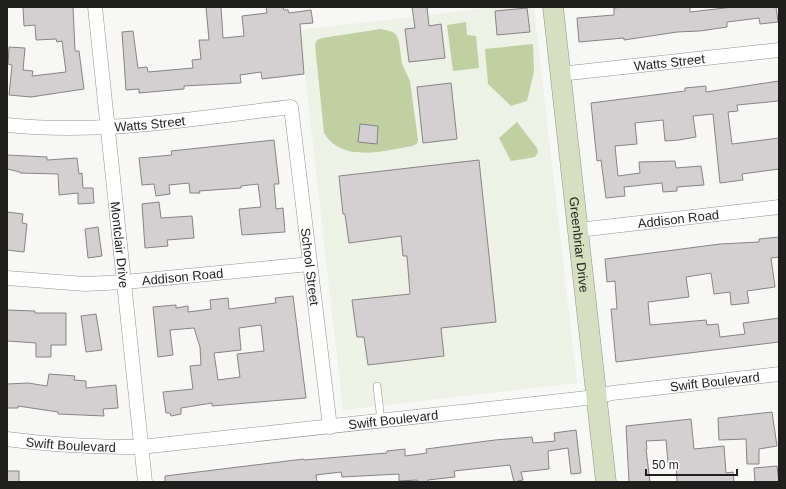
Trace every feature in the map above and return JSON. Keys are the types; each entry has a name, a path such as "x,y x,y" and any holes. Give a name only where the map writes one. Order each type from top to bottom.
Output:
{"main road":[{"name":"Greenbriar Drive","path":"553,7 606,482"}],"street":[{"name":"Montclair Drive","path":"95,7 109,128 145,482"},
{"name":"Watts Street","path":"560,74 779,50"},
{"name":"Watts Street","path":"7,125 74,129 109,128 292,107"},
{"name":"School Street","path":"292,107 330,427"},
{"name":"Addison Road","path":"578,230 779,206"},
{"name":"Addison Road","path":"7,278 85,284 125,282 310,264"},
{"name":"Swift Boulevard","path":"7,439 42,444 141,447 596,397 612,393 779,374"}],"lane":[{"path":"377,386 381,421"}],"shaded area":[{"path":"496,7 534,7 577,383 343,410 300,30"}],"green space":[{"path":"466,22 467,35 476,36 479,68 453,71 447,25"},
{"path":"381,29 393,32 397,36 399,42 402,64 410,81 418,140 417,144 412,146 376,152 352,152 341,148 332,142 324,133 315,45 317,40 322,38"},
{"path":"533,44 534,71 527,101 511,106 488,84 485,49"},
{"path":"517,122 537,148 538,152 535,157 511,161 499,138"}],"building":[{"path":"23,7 73,7 75,51 79,51 84,89 31,97 9,95 12,65 8,64 9,47 25,48 23,70 33,71 32,76 66,72 62,41 57,42 56,39 36,40 35,25 24,26"},
{"path":"206,7 221,7 223,38 244,36 242,16 267,13 266,7 283,7 284,10 288,10 289,13 311,10 313,23 300,24 304,74 262,79 261,72 240,75 241,83 184,86 184,89 139,93 139,89 126,90 122,32 133,31 138,68 147,67 148,72 193,68 192,60 201,59 199,40 209,40"},
{"path":"412,7 427,7 429,26 441,24 445,58 409,62 405,29 415,28"},
{"path":"690,7 690,12 733,7 776,7 778,22 760,24 759,18 727,22 727,27 700,31 677,32 624,40 624,38 579,42 577,18 614,15 614,8"},
{"path":"527,8 530,32 497,35 495,11"},
{"path":"779,81 779,101 737,105 738,111 728,112 732,144 779,138 779,169 742,174 743,180 720,183 713,114 693,116 696,137 679,140 665,141 663,120 635,123 637,144 615,146 618,176 640,173 639,162 675,161 676,168 701,166 704,185 677,187 677,191 663,192 662,183 624,187 625,196 606,198 601,160 597,161 591,103 685,91 685,88 706,86 706,92"},
{"path":"451,83 457,139 423,143 417,87"},
{"path":"360,124 378,126 377,144 358,142"},
{"path":"274,140 279,184 274,184 276,209 283,208 285,232 242,235 239,209 261,207 258,184 241,186 241,188 199,191 200,193 190,193 189,183 169,185 170,194 156,196 154,184 142,185 139,158 172,155 171,151"},
{"path":"7,155 47,157 47,160 77,158 79,174 82,173 83,188 93,188 94,203 78,204 78,193 59,195 58,174 20,173 7,169"},
{"path":"479,160 496,322 441,328 444,356 368,365 364,337 357,337 352,300 410,294 407,256 403,256 401,236 349,243 345,214 343,214 339,176"},
{"path":"159,202 161,218 192,216 194,238 167,240 168,246 145,248 142,204"},
{"path":"7,212 23,214 22,223 27,224 24,252 7,250"},
{"path":"98,227 102,256 88,258 85,229"},
{"path":"779,237 779,257 771,258 775,287 747,291 749,303 731,305 730,292 714,294 711,273 686,277 689,297 648,302 650,325 706,320 707,325 718,324 720,337 745,334 743,323 779,318 779,342 616,362 611,309 617,309 615,281 607,282 605,259 720,244 759,242 759,239"},
{"path":"293,296 306,398 212,406 212,403 181,408 181,414 171,416 170,413 166,413 163,392 193,389 190,366 201,365 200,347 194,328 170,330 173,355 158,357 153,307 176,305 176,308 188,306 188,312 211,309 210,300 228,298 229,309 276,303 275,298","holes":["261,325 264,351 237,354 240,377 218,380 214,353 241,350 239,328"]},
{"path":"7,310 35,311 35,313 66,313 66,345 51,345 51,357 36,357 36,343 7,341"},
{"path":"96,314 102,350 86,352 81,316"},
{"path":"49,374 75,376 74,380 86,381 86,388 116,385 118,408 103,409 104,416 58,414 58,412 18,406 18,408 7,408 7,384 28,383 47,386"},
{"path":"772,412 777,446 759,449 759,464 747,464 746,439 719,440 718,418"},
{"path":"691,419 694,449 724,446 726,473 733,472 734,482 677,482 676,462 668,463 666,440 646,441 650,482 629,482 626,426"},
{"path":"576,430 581,473 571,474 568,448 548,451 549,469 521,472 523,480 514,482 510,465 454,471 455,477 428,480 428,482 418,482 417,480 399,481 399,474 342,477 341,472 316,475 317,482 165,482 165,476 304,459 387,453 387,451 405,449 405,456 427,453 426,449 532,437 533,443 555,441 554,433"},
{"path":"777,466 779,482 755,482 754,468"},
{"path":"7,471 19,471 19,482 7,482"}]}
